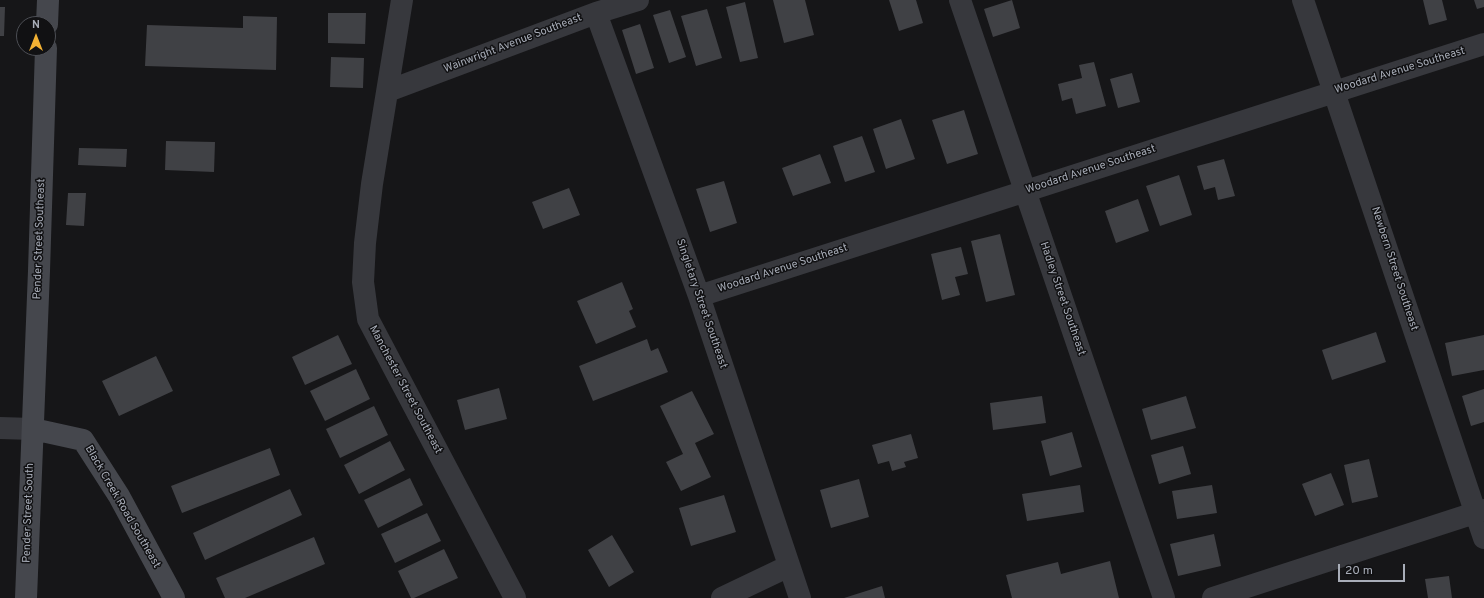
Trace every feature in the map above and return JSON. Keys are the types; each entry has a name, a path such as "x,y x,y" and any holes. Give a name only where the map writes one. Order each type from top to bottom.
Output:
{"street":[{"path":"47,16 48,0"},
{"name":"Manchester Street Southeast","path":"402,0 372,184 365,243 363,282 368,319 515,598"},
{"name":"Wainwright Avenue Southeast","path":"388,91 596,13 638,0"},
{"name":"Hadley Street Southeast","path":"960,0 1164,598"},
{"name":"Newbern Street Southeast","path":"1303,0 1480,511 1484,538"},
{"name":"Singletary Street Southeast","path":"596,13 699,296 800,598"},
{"name":"Woodard Avenue Southeast","path":"699,296 1484,44"},
{"name":"Pender Street Southeast","path":"33,429 46,56"},
{"path":"0,428 33,429"},
{"name":"Pender Street South","path":"26,598 33,429"},
{"name":"Black Creek Road Southeast","path":"33,429 83,440 118,496 174,598"},
{"path":"1213,598 1480,511"},
{"path":"722,598 789,566"}],"building":[{"path":"773,0 805,0 814,35 784,43"},
{"path":"889,0 916,0 923,23 899,31"},
{"path":"1012,0 1020,28 993,37 984,9"},
{"path":"1423,0 1442,0 1447,20 1429,25"},
{"path":"1474,0 1484,0 1484,7 1477,9"},
{"path":"745,2 758,58 740,62 726,7"},
{"path":"0,7 5,7 4,36 0,36"},
{"path":"707,9 722,58 696,66 681,16"},
{"path":"670,10 686,57 669,63 653,15"},
{"path":"328,13 366,13 365,44 328,43"},
{"path":"243,16 277,17 276,70 145,66 147,25 243,28"},
{"path":"640,24 654,68 636,74 622,30"},
{"path":"331,57 364,58 363,88 330,87"},
{"path":"1094,62 1106,106 1076,114 1072,98 1062,101 1058,84 1082,78 1079,65"},
{"path":"1132,73 1140,102 1118,108 1110,79"},
{"path":"964,110 978,154 947,164 932,120"},
{"path":"901,119 915,159 886,169 873,129"},
{"path":"862,136 875,172 845,182 833,146"},
{"path":"166,141 215,142 214,172 165,170"},
{"path":"79,148 127,149 126,167 78,165"},
{"path":"820,154 831,183 793,196 782,168"},
{"path":"1224,159 1235,196 1218,200 1215,187 1204,190 1197,166"},
{"path":"1179,175 1192,215 1160,226 1146,186"},
{"path":"724,181 737,223 710,232 696,189"},
{"path":"569,188 580,215 543,229 532,202"},
{"path":"68,193 86,193 84,226 66,225"},
{"path":"1138,199 1149,231 1116,243 1105,211"},
{"path":"1000,234 1015,295 986,302 971,241"},
{"path":"961,247 968,274 955,277 960,295 942,300 931,254"},
{"path":"622,282 633,309 629,311 636,327 596,344 577,301"},
{"path":"1376,332 1386,362 1332,380 1322,350"},
{"path":"338,335 352,364 305,385 292,357"},
{"path":"1484,335 1484,370 1452,376 1445,343"},
{"path":"647,339 651,351 658,348 668,372 593,401 579,366"},
{"path":"156,356 173,391 119,416 102,381"},
{"path":"356,369 370,399 325,421 310,391"},
{"path":"499,388 507,419 465,430 457,400"},
{"path":"1484,389 1484,422 1471,426 1462,396"},
{"path":"692,391 714,434 695,443 711,477 681,491 666,462 683,454 660,406"},
{"path":"1042,396 1046,423 993,430 990,403"},
{"path":"1186,396 1196,428 1151,440 1142,409"},
{"path":"374,406 388,435 340,458 326,429"},
{"path":"1072,432 1082,467 1050,476 1041,441"},
{"path":"911,434 918,458 904,462 906,467 892,471 889,461 878,464 872,445"},
{"path":"390,441 405,470 359,494 344,465"},
{"path":"1183,446 1191,474 1159,484 1151,455"},
{"path":"270,448 280,475 182,513 171,486"},
{"path":"1369,459 1378,497 1352,503 1344,465"},
{"path":"1331,473 1344,505 1315,516 1302,484"},
{"path":"410,478 423,505 378,528 364,500"},
{"path":"859,479 869,517 831,528 820,490"},
{"path":"1080,485 1084,512 1027,521 1022,494"},
{"path":"1212,485 1217,513 1177,519 1172,491"},
{"path":"290,489 302,515 205,560 193,533"},
{"path":"724,495 736,532 691,546 679,508"},
{"path":"427,513 441,541 395,563 381,534"},
{"path":"1214,534 1221,566 1178,576 1170,544"},
{"path":"612,535 634,572 609,587 588,550"},
{"path":"314,537 325,564 245,598 225,598 216,578"},
{"path":"444,549 458,578 411,598 398,571"},
{"path":"1110,561 1119,598 1012,598 1006,575 1058,562 1061,574"},
{"path":"1449,576 1452,598 1428,598 1425,579"},
{"path":"882,586 885,598 844,598"}]}
